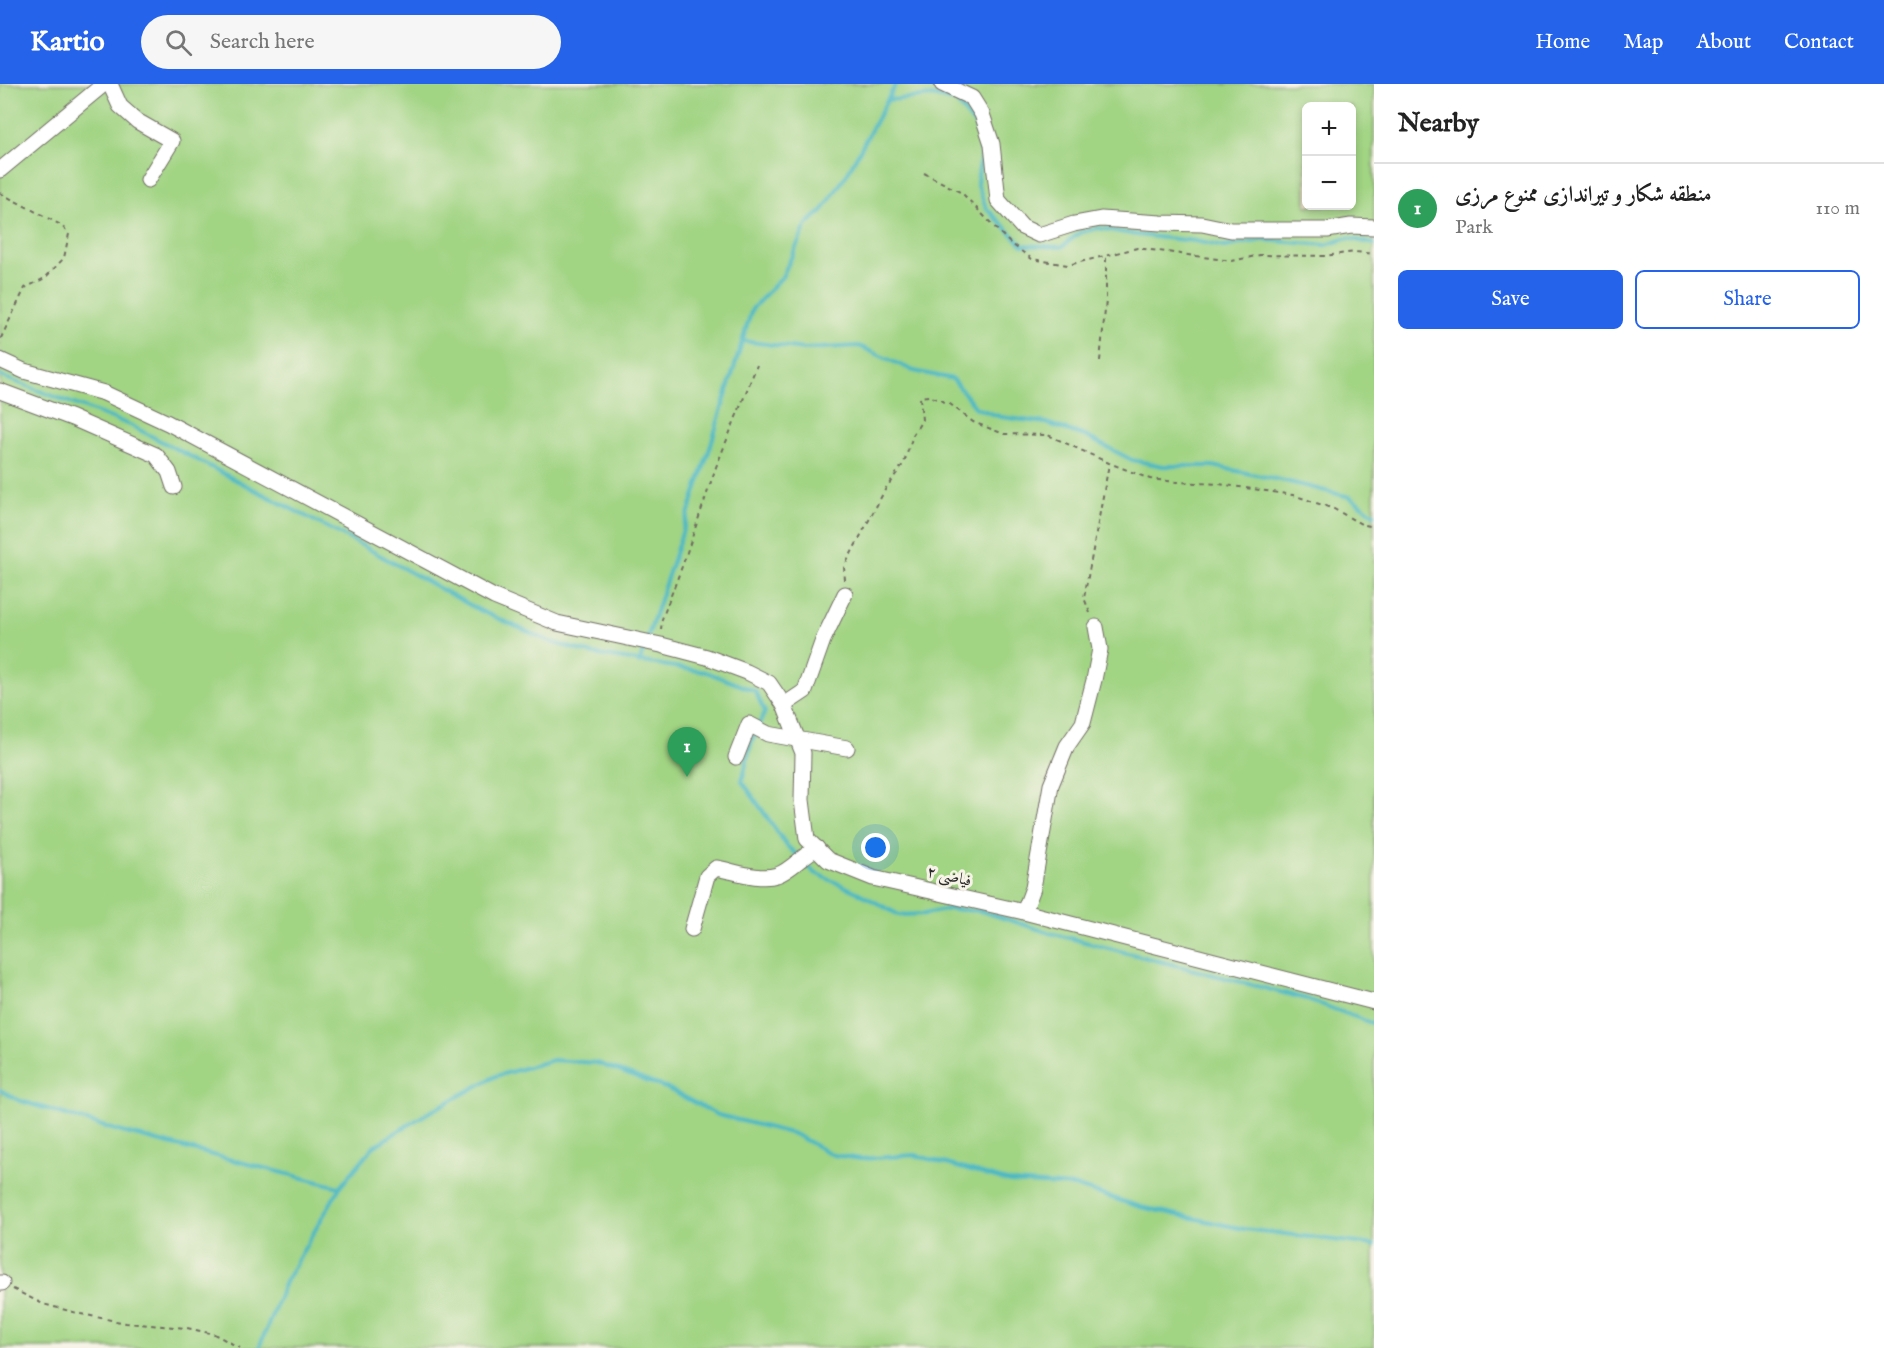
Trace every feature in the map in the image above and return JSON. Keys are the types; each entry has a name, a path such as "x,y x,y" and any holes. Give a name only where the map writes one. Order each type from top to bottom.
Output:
{"street":[{"path":"0,170 104,84"},
{"path":"110,84 120,106 137,121 172,141 148,180"},
{"path":"942,84 972,98 982,114 992,144 998,200 1022,227 1039,235 1074,224 1101,219 1161,224 1202,224 1231,230 1327,230 1351,226 1374,227"},
{"name":"فیاضی ۲","path":"0,360 24,371 104,393 168,423 494,597 557,623 649,642 707,657 769,683 784,705 803,753 802,800 811,852 828,860 873,878 1024,912 1374,1002"},
{"path":"0,391 72,418 156,455 169,472 174,487"},
{"path":"784,705 805,691 823,640 845,594"},
{"path":"1024,912 1033,888 1051,785 1067,746 1083,723 1094,680 1100,649 1096,627"},
{"path":"736,757 749,724 768,734 847,748"},
{"path":"692,928 707,876 716,868 764,877 778,875 811,852"}],"path":[{"path":"924,173 962,192 1009,242 1032,259 1068,265 1137,248 1232,261 1260,255 1323,256 1355,252 1374,254"},
{"path":"0,194 61,225 69,234 64,258 45,278 26,288 0,340"},
{"path":"1100,362 1106,300 1106,257"},
{"path":"649,642 662,618 716,467 757,365"},
{"path":"845,594 844,567 886,488 904,463 913,435 922,420 920,397 929,396 950,404 973,422 1004,434 1048,435 1109,463 1150,478 1219,484 1293,495 1334,509 1361,524 1374,527"},
{"path":"1096,627 1084,598 1109,463"},
{"path":"1,1283 43,1304 126,1323 187,1328 214,1334 240,1348"}],"green space":[{"path":"0,84 1374,84 1374,1348 0,1348"}],"waterway":[{"path":"647,639 709,451 752,309 782,277 807,224 823,210 847,174 896,84"},
{"path":"889,100 933,96 956,102 976,126 981,154 977,183 986,208 1023,245 1062,247 1079,233 1098,228 1224,247 1263,240 1326,245 1348,238 1374,244"},
{"path":"743,341 804,349 859,346 914,371 953,379 976,408 1001,417 1046,423 1085,436 1132,460 1163,466 1213,466 1285,481 1350,497 1374,514"},
{"path":"0,376 130,425 363,546 479,610 551,642 593,654 706,672 755,691 765,712 759,724"},
{"path":"639,663 645,646"},
{"path":"756,731 742,781 787,846 798,856"},
{"path":"803,861 815,873 899,915 925,914 949,909 981,911 1050,933 1307,999 1374,1024"},
{"path":"259,1348 285,1282 340,1187 373,1147 426,1114 496,1076 553,1060 597,1063 666,1088 718,1115 794,1134 833,1155 861,1159 915,1155 1010,1182 1074,1186 1141,1207 1244,1229 1374,1245"},
{"path":"0,1090 18,1100 122,1132 339,1187"}],"place":[{"name":"منطقه شکار و تیراندازی ممنوع مرزی","path":"687,777"}]}
